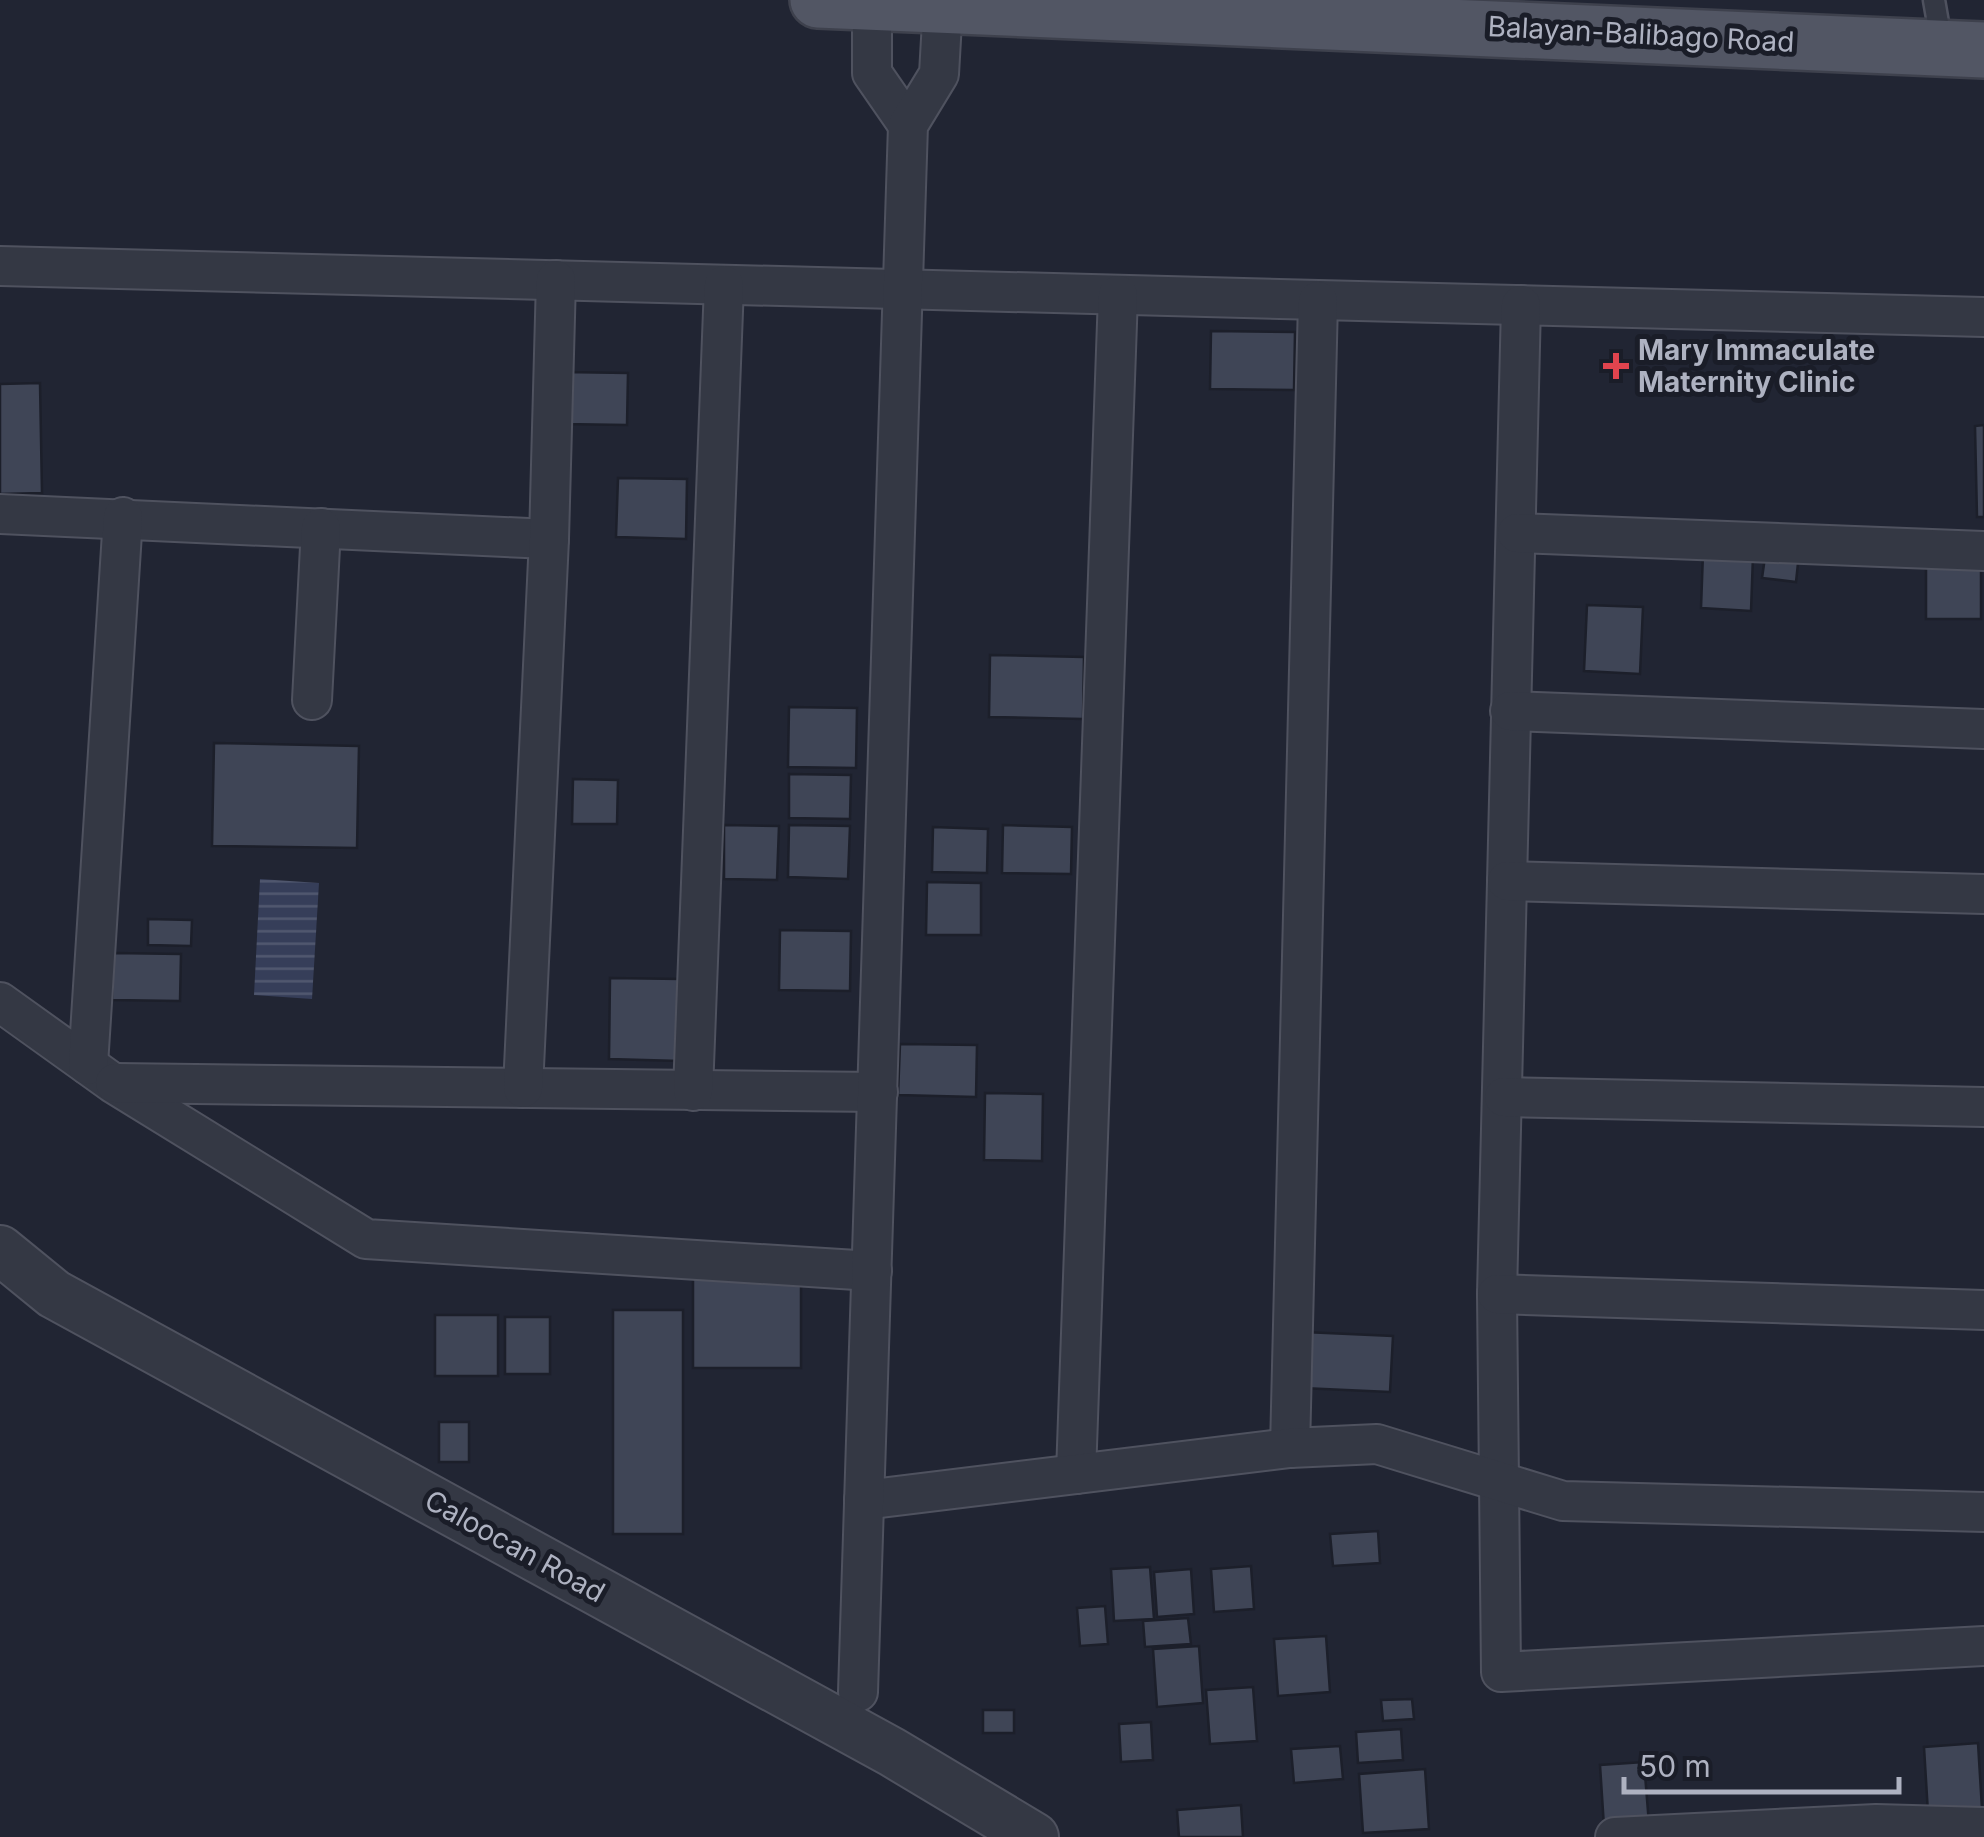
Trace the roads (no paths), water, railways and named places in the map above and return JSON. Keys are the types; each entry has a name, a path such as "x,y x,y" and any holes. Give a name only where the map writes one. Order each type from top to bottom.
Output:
{"main road":[{"name":"Balayan-Balibago Road","path":"818,0 1953,32"}],"street":[{"path":"872,2 872,74 908,125"},
{"path":"858,1692 908,125 939,74 943,4"},
{"path":"0,266 1984,317"},
{"path":"524,1088 549,539 556,280"},
{"path":"693,1090 724,285"},
{"path":"1076,1474 1118,295"},
{"path":"1290,1448 1318,300"},
{"path":"1521,306 1497,1294 1501,1672 1984,1646"},
{"path":"0,514 549,539"},
{"path":"100,1074 123,517"},
{"path":"312,700 321,528"},
{"path":"1517,533 1984,551"},
{"path":"1510,711 1984,728"},
{"path":"1507,880 1984,894"},
{"path":"0,1002 100,1074 366,1240 872,1271"},
{"path":"100,1074 524,1088 878,1092"},
{"path":"1504,1097 1984,1107"},
{"name":"Caloocan Road","path":"0,1250 54,1294 892,1752 1034,1837"},
{"path":"1497,1294 1984,1310"},
{"path":"864,1500 1290,1448 1377,1444 1563,1501 1984,1512"},
{"path":"1615,1837 1876,1824 1984,1828"}],"water":[{"path":"260,879 319,883 312,999 254,995"}],"place":[{"name":"Mary Immaculate Maternity Clinic","path":"1616,366"}]}
